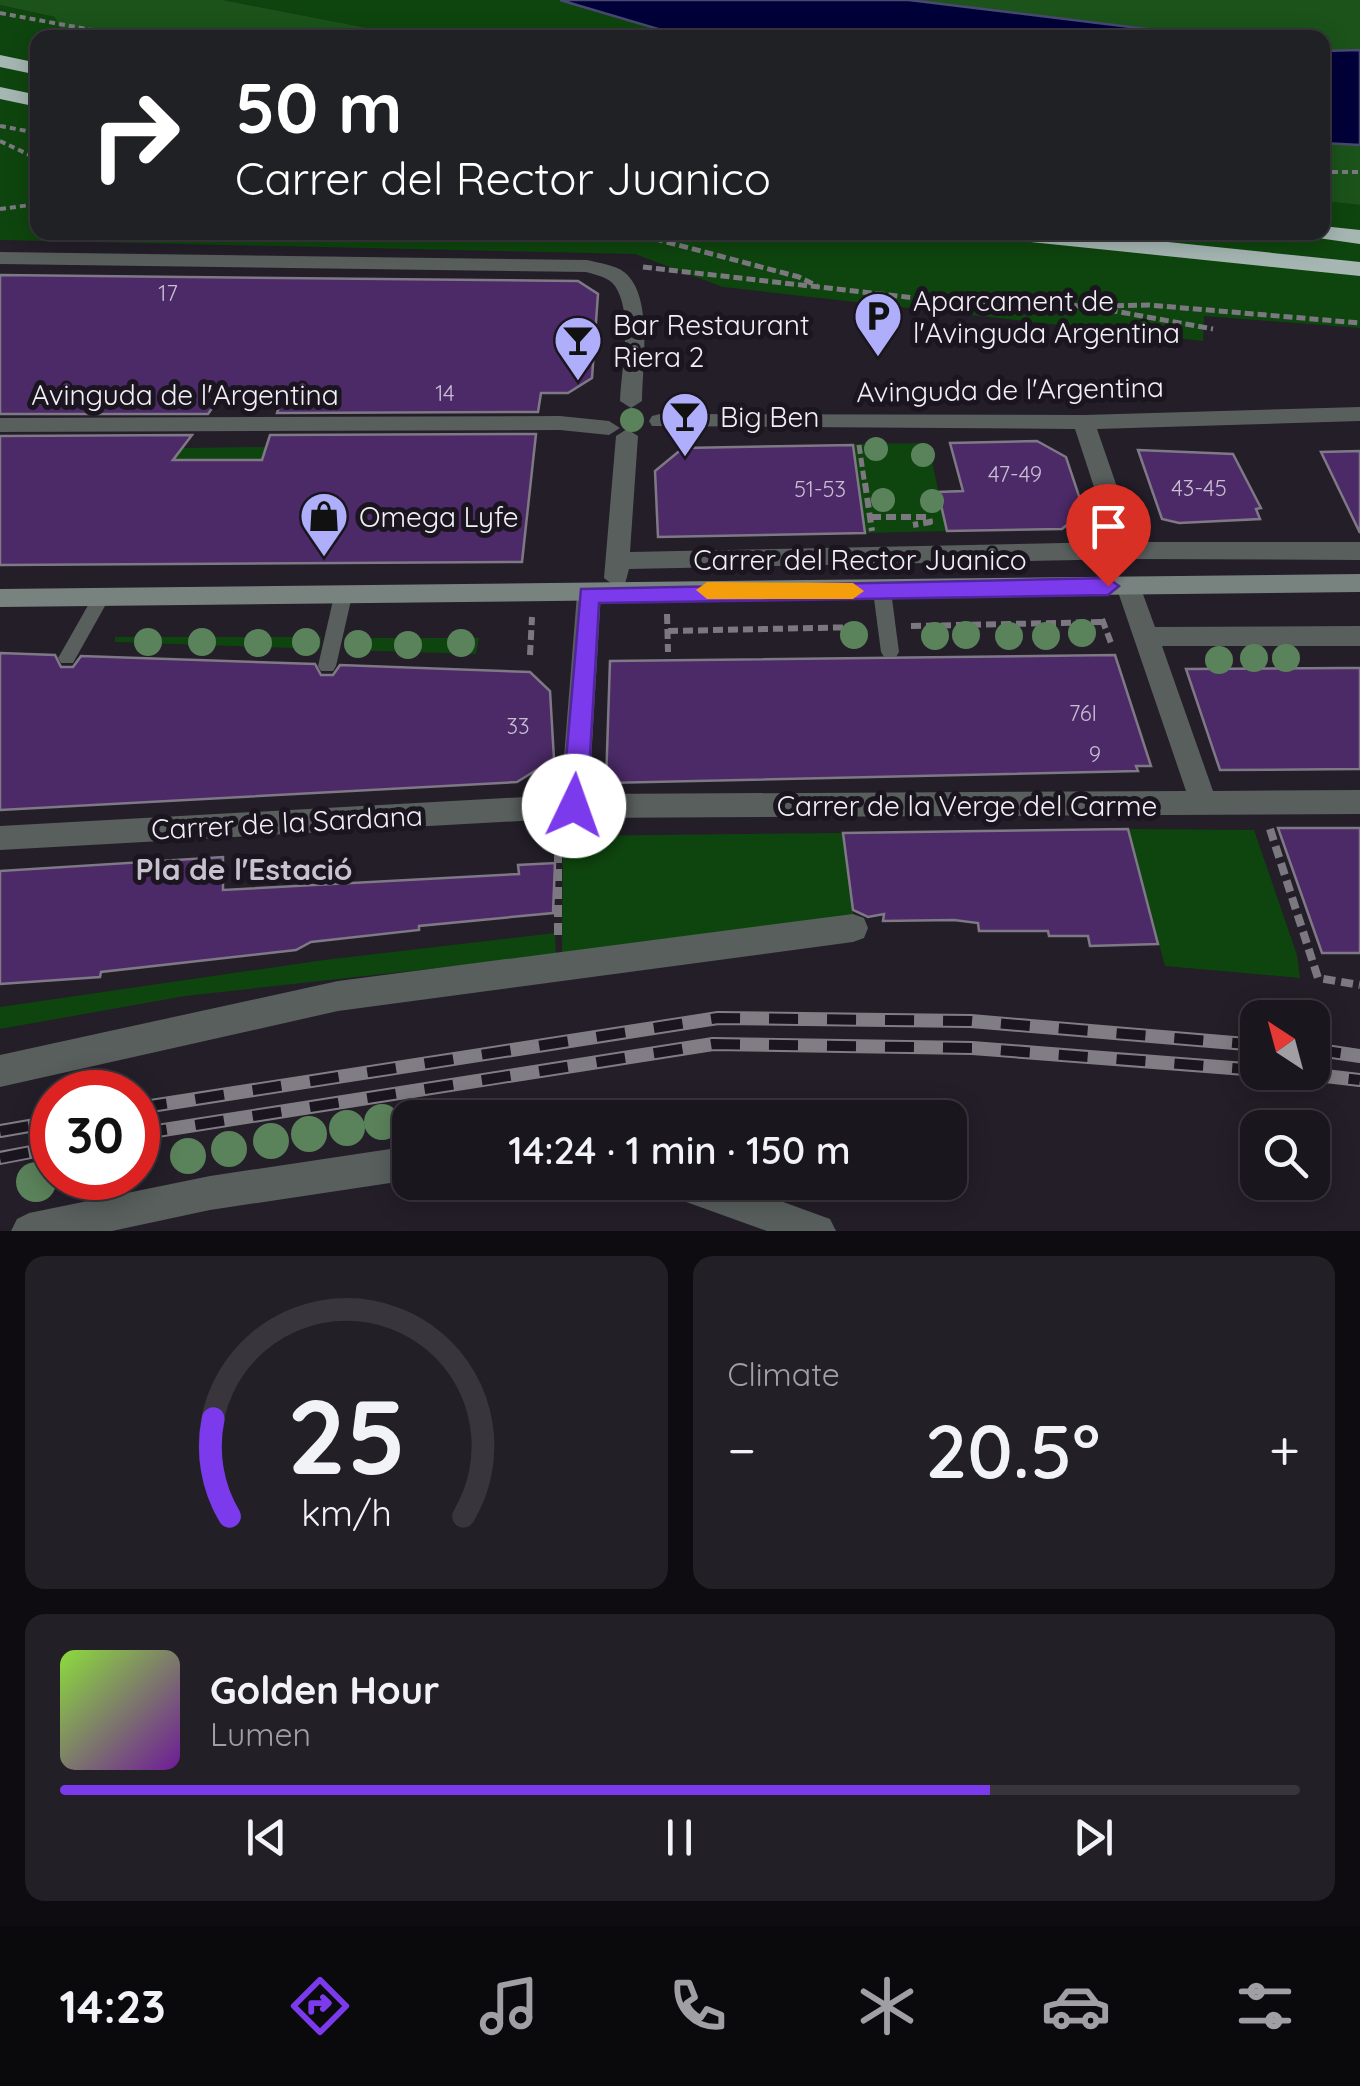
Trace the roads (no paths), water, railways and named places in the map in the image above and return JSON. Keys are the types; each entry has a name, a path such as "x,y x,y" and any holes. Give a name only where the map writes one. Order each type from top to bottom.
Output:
{"highway":[{"path":"0,61 30,67"},
{"path":"0,93 30,99"},
{"path":"1330,233 1360,237"},
{"path":"1079,240 1360,269"}],"main road":[{"name":"Carrer del Rector Juanico","path":"0,598 1360,583"}],"street":[{"path":"0,258 587,266 626,271 632,304 630,401"},
{"path":"574,806 602,594 619,561 618,432 609,411 630,401 653,406 660,421 646,434 618,432"},
{"name":"Avinguda de l'Argentina","path":"660,421 1084,422 1360,414"},
{"path":"1084,422 1128,550"},
{"name":"Avinguda de l'Argentina","path":"0,425 560,423 618,432"},
{"name":"Carrer del Rector Juanico","path":"619,561 1128,550 1360,551"},
{"path":"1128,586 1204,804"},
{"path":"1146,637 1360,636"},
{"name":"Carrer de la Verge del Carme","path":"574,806 1360,802"},
{"name":"Carrer de la Sardana","path":"0,838 574,806"},
{"path":"0,1071 338,996 558,955 853,928"},
{"path":"30,1231 210,1193 392,1166"},
{"path":"728,1200 818,1231"}],"lane":[{"path":"882,591 890,652"},
{"path":"327,666 343,596"},
{"path":"68,658 101,598"}],"railway":[{"path":"160,1105 718,1018 971,1021 1240,1043"},
{"path":"160,1131 713,1044 972,1048 1240,1069"},
{"path":"1330,1052 1360,1056"},
{"path":"1330,1077 1360,1080"},
{"path":"0,1131 30,1126"},
{"path":"0,1158 30,1152"}],"place":[{"name":"Aparcament de l'Avinguda Argentina","path":"878,358"},
{"name":"Bar Restaurant Riera 2","path":"578,382"},
{"name":"Big Ben","path":"685,458"},
{"name":"Omega Lyfe","path":"324,558"}],"district":[{"name":"Pla de l'Estació","path":"244,869"}]}
